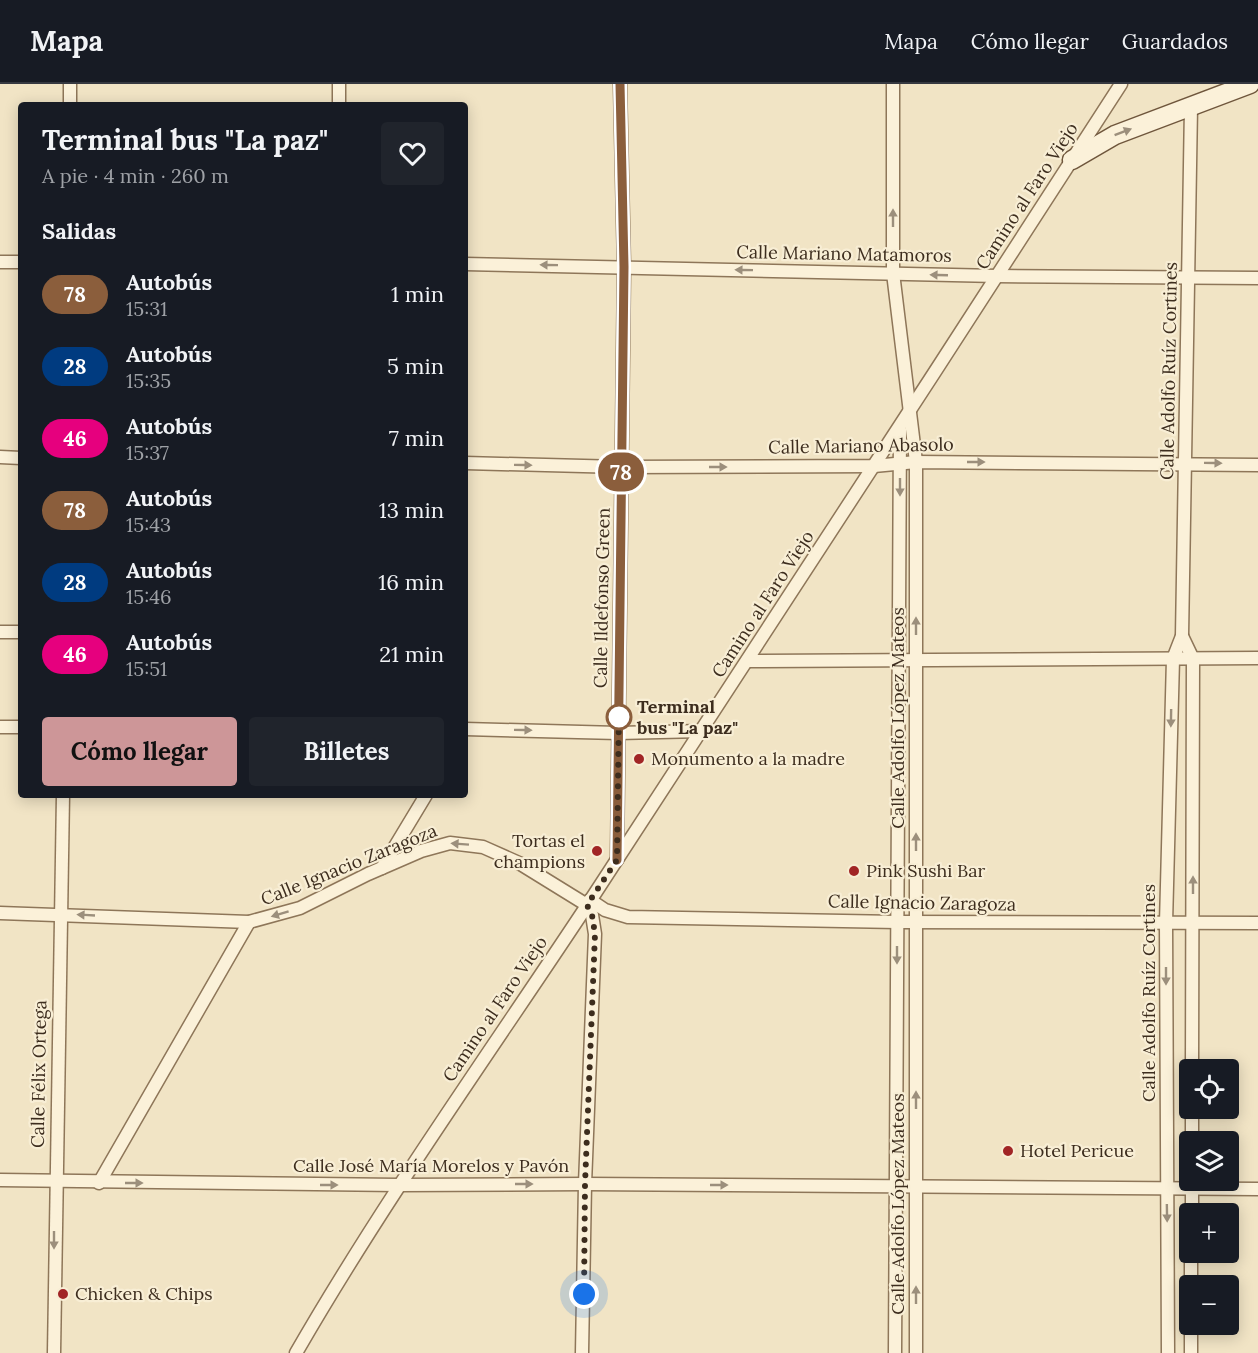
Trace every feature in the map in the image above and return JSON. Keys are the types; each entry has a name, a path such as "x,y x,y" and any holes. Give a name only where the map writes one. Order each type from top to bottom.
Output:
{"main road":[{"path":"1072,160 1114,135 1250,84"}],"street":[{"path":"69,102 70,84"},
{"path":"339,84 339,102"},
{"name":"Calle Ildefonso Green","path":"617,860 624,267 620,84"},
{"name":"Calle Adolfo López Mateos","path":"893,84 893,273 916,462 916,1353"},
{"name":"Camino al Faro Viejo","path":"296,1353 398,1185 589,903 702,731 900,428 1120,84"},
{"name":"Calle Adolfo Ruíz Cortines","path":"1168,1353 1166,923 1173,660 1182,636 1191,107"},
{"path":"0,262 18,262"},
{"name":"Calle Mariano Matamoros","path":"468,264 997,276 1258,278"},
{"name":"Calle Adolfo López Mateos","path":"895,1353 900,428"},
{"path":"0,457 18,458"},
{"name":"Calle Mariano Abasolo","path":"468,464 621,467 874,466 916,462 1258,465"},
{"path":"0,632 18,632"},
{"name":"Calle Adolfo Ruíz Cortines","path":"1182,636 1193,660 1192,1059"},
{"path":"747,661 1258,658"},
{"path":"0,727 18,727"},
{"path":"468,730 618,733 702,731"},
{"name":"Calle Félix Ortega","path":"54,1353 63,798"},
{"path":"382,867 424,798"},
{"name":"Calle Ignacio Zaragoza","path":"0,913 249,922 300,908 382,867 437,846 467,844 483,847 519,863 589,903 628,917 897,922 1258,923"},
{"path":"582,1353 585,1184 595,934 589,903"},
{"path":"99,1183 249,922"},
{"name":"Calle José María Morelos y Pavón","path":"0,1180 398,1185 585,1184 1166,1189 1179,1187"},
{"name":"Calle José María Morelos y Pavón","path":"1239,1188 1258,1189"},
{"path":"1191,1335 1191,1353"}],"bus line":[{"name":"78","path":"617,860 624,267 620,84"}],"place":[{"name":"Terminal bus \"La paz\"","path":"619,717"},
{"name":"Monumento a la madre","path":"639,759"},
{"name":"Tortas el champions","path":"597,851"},
{"name":"Pink Sushi Bar","path":"854,871"},
{"name":"Hotel Pericue","path":"1008,1151"},
{"name":"Chicken & Chips","path":"63,1294"}],"route":[{"path":"584,1294 585,1184 595,934 592,915 587,905 617,860 619,710 619,717"}]}
